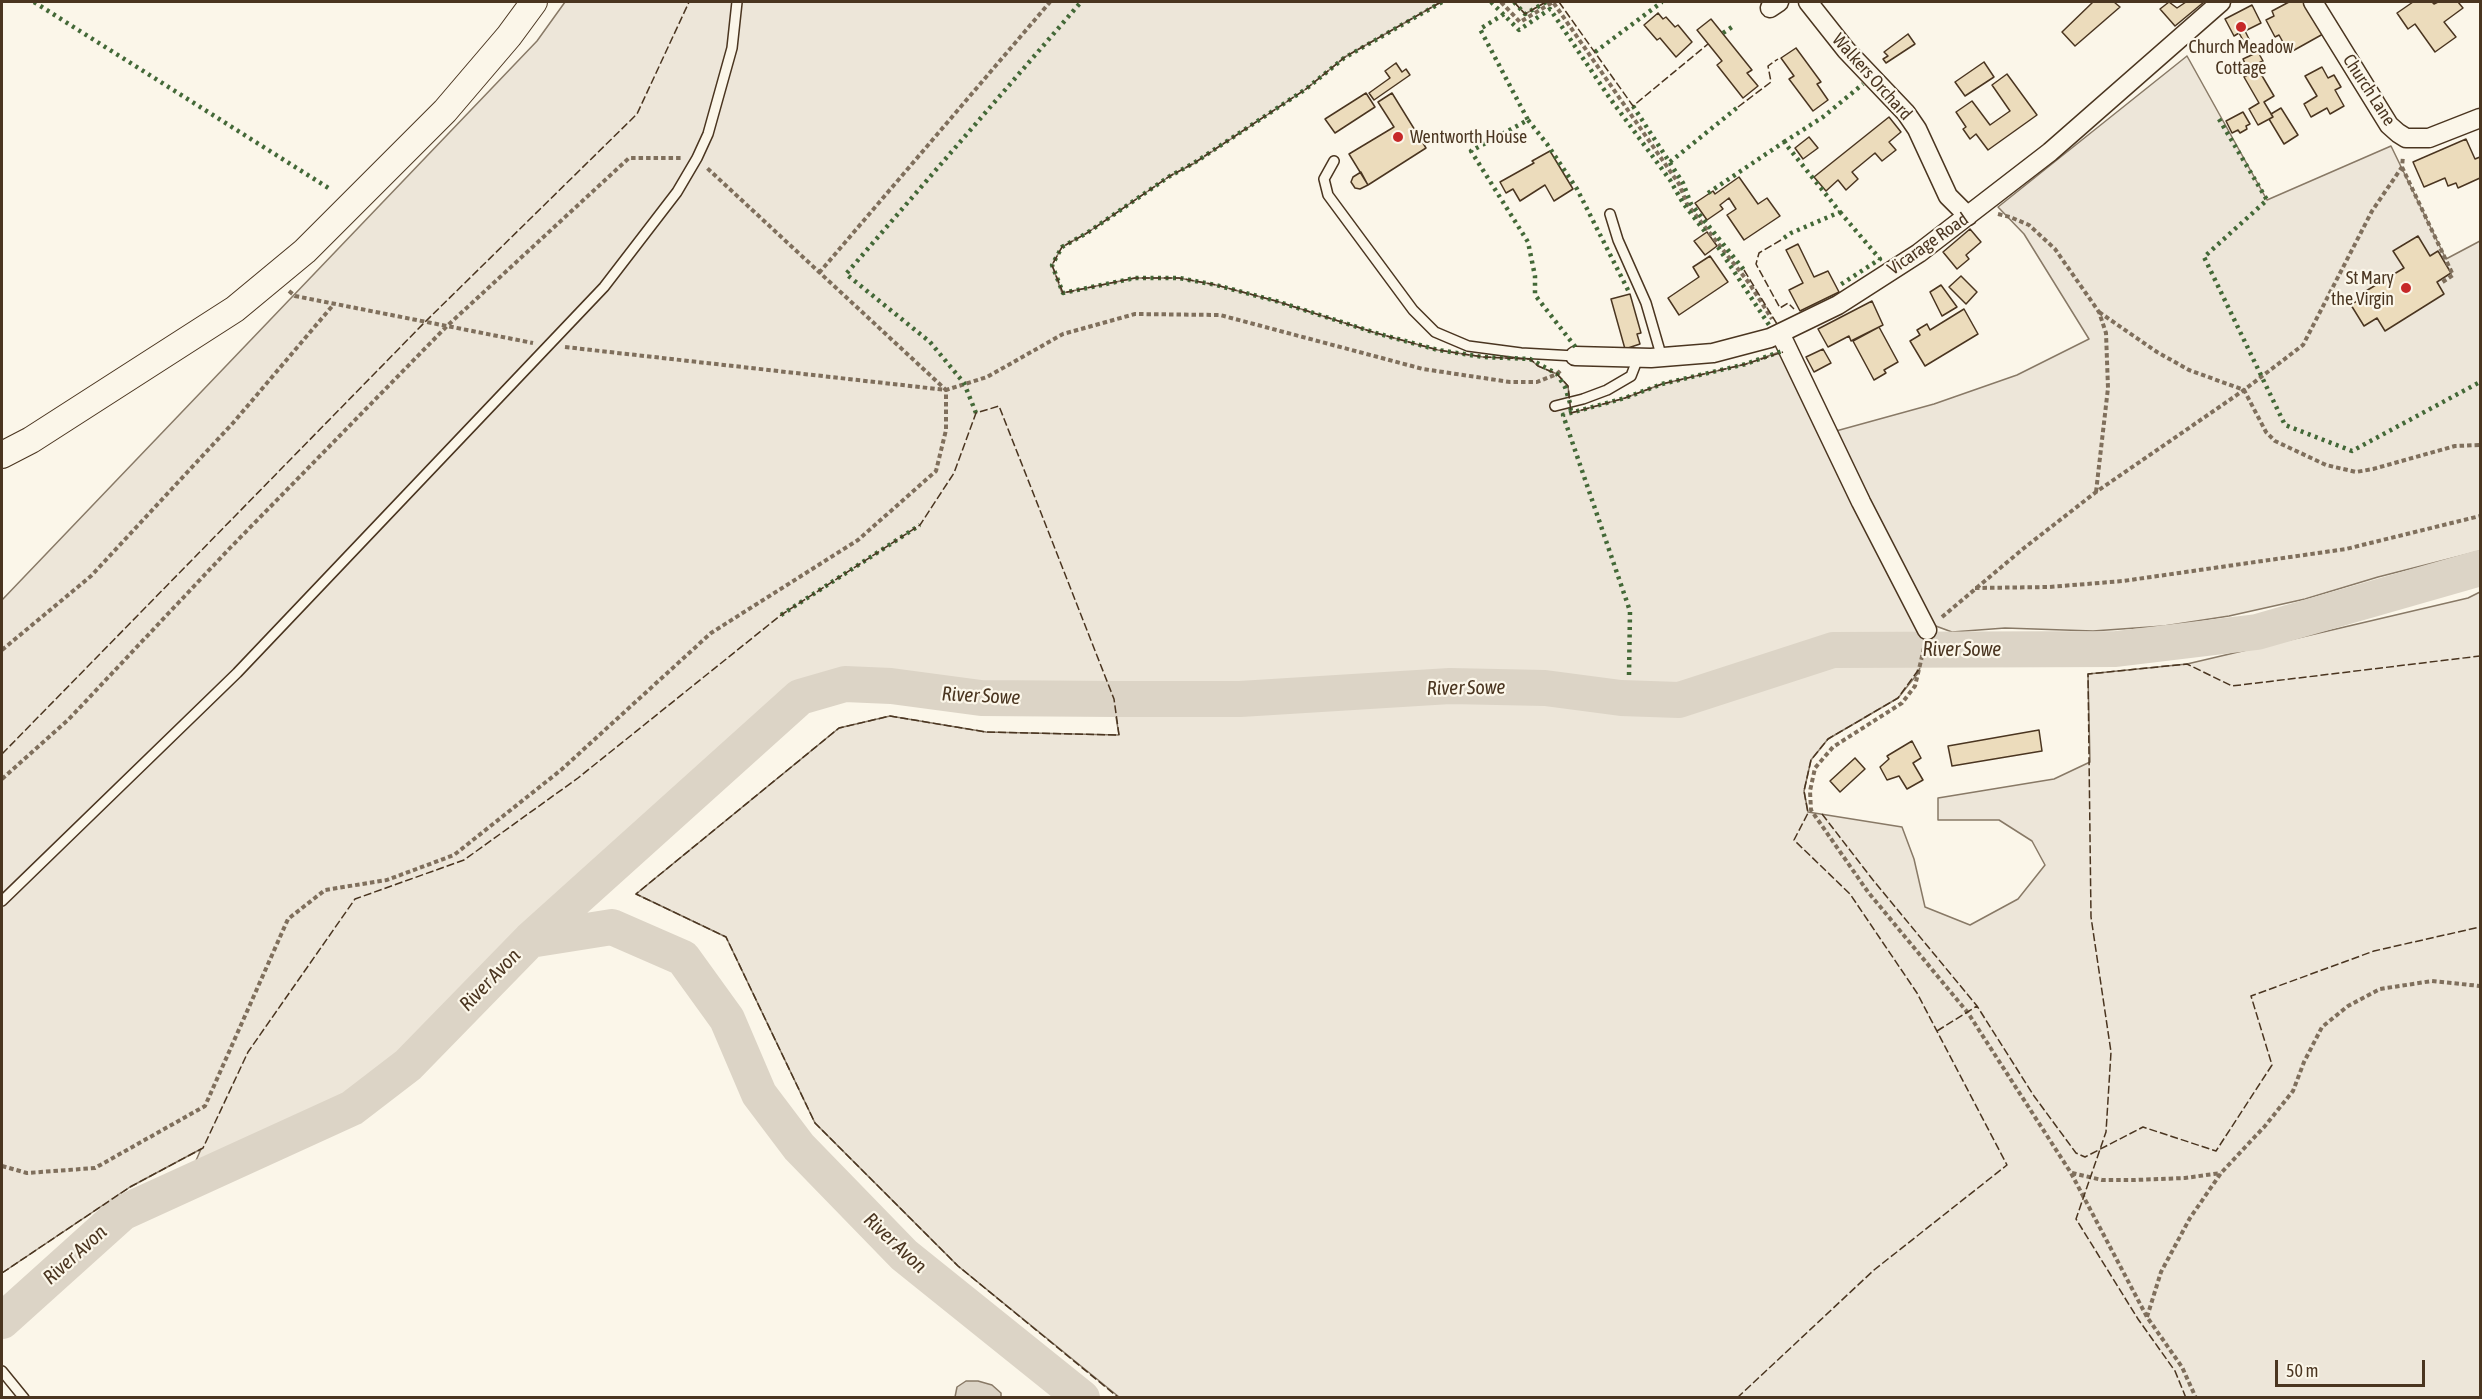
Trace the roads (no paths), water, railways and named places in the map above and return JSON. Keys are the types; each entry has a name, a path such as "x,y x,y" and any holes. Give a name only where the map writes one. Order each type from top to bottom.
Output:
{"main road":[{"path":"2,455 31,440 235,309 305,251 445,111 509,36 534,2"}],"street":[{"name":"Walkers Orchard","path":"1808,2 1846,50 1906,113 1917,129 1948,196 1974,211"},
{"name":"Vicarage Road","path":"1575,356 1662,358 1713,353 1745,346 1780,333 1838,305 1919,253 2050,152 2221,2"},
{"name":"Church Lane","path":"2313,2 2390,125 2406,138 2429,138 2481,118"},
{"path":"1780,333 1926,638"}],"lane":[{"path":"2,901 237,673 604,287 677,192 698,158 708,134 732,48 737,2"},
{"path":"1334,161 1324,179 1328,195 1413,310 1435,332 1468,346 1575,356"},
{"path":"1610,214 1618,240 1646,303 1662,358"},
{"path":"1556,406 1607,390 1631,376 1638,358"},
{"path":"2,1371 24,1398"}],"waterway":[{"name":"River Sowe","path":"2,1321 122,1213 352,1108 408,1065 530,940 800,697 845,684 891,686 981,698 1114,699 1240,699 1450,686 1545,688 1621,698 1679,700 1833,650 2116,649 2257,632 2480,568"},
{"name":"River Avon","path":"530,940 612,927 683,958 727,1019 759,1094 799,1147 904,1255 1082,1398"}],"place":[{"name":"Church Meadow Cottage","path":"2241,27"},
{"name":"Wentworth House","path":"1398,137"},
{"name":"St Mary the Virgin","path":"2406,288"}]}
